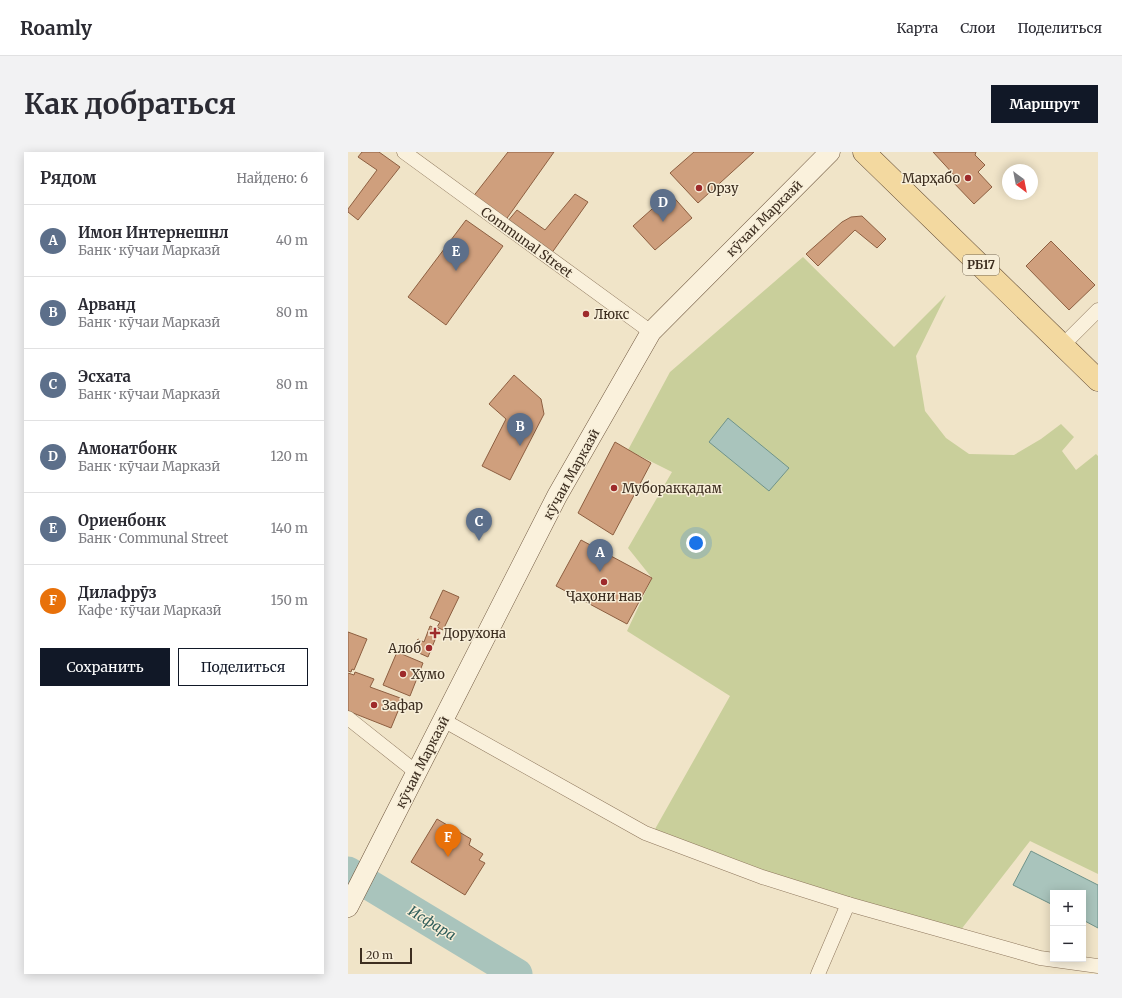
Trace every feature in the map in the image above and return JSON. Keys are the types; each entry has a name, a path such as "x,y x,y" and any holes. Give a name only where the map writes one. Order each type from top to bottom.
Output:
{"main road":[{"name":"кӯчаи Марказӣ","path":"348,907 381,845 416,772 557,496 650,332 830,152"},
{"name":"РБ17","path":"864,152 1098,380"}],"street":[{"name":"Communal Street","path":"404,152 650,332"},
{"path":"1063,345 1098,310"},
{"path":"348,718 416,772"},
{"path":"443,720 645,834 762,877 848,904 1040,958 1098,966"},
{"path":"818,974 848,904"}],"green space":[{"path":"803,257 894,347 946,295 916,356 925,411 946,438 969,454 1014,455 1041,439 1061,424 1074,437 1062,451 1076,470 1096,454 1098,456 1098,874 1030,841 956,936 650,838 730,696 627,631 652,578 628,548 672,472 628,450 670,372"}],"water":[{"path":"728,418 789,468 769,491 709,442"},
{"path":"1031,851 1098,885 1098,928 1086,922 1086,890 1050,890 1050,904 1013,885"}],"building":[{"path":"362,152 379,152 400,167 358,220 348,212 348,209 377,170 358,157"},
{"path":"508,152 554,152 505,221 472,198"},
{"name":"Орзу","path":"694,152 754,152 698,203 670,173"},
{"name":"Марҳабо","path":"933,152 976,152 975,155 985,165 978,172 992,187 974,204 951,180 955,176"},
{"path":"670,193 692,218 655,250 633,226"},
{"path":"575,194 588,202 551,254 507,222 517,210 545,230"},
{"path":"862,216 886,239 877,248 855,230 818,266 806,254 842,222 851,217"},
{"path":"466,220 503,246 446,325 408,297"},
{"path":"1051,241 1095,285 1069,310 1026,266"},
{"path":"514,375 541,399 544,414 510,480 482,466 506,419 489,404"},
{"name":"Муборакқадам","path":"615,442 651,463 613,535 578,513"},
{"name":"Ҷаҳони нав","path":"581,540 652,578 627,624 556,586"},
{"path":"443,590 459,597 443,630 437,627 440,622 430,618"},
{"path":"430,626 439,630 428,657 419,653 420,650 414,648 418,639 424,642"},
{"path":"348,632 367,639 354,670 352,669 351,672 348,671"},
{"name":"Хумо","path":"397,652 423,663 410,696 383,685"},
{"name":"Зафар","path":"355,672 374,679 370,687 403,699 391,728 348,711 348,673 354,675"},
{"path":"437,819 471,839 469,845 483,854 479,860 485,863 465,895 411,862"}],"waterway":[{"name":"Исфара","path":"348,872 517,974"}],"place":[{"name":"Марҳабо","path":"968,178"},
{"name":"Орзу","path":"699,188"},
{"name":"Амонатбонк","path":"663,222"},
{"name":"Ориенбонк","path":"456,271"},
{"name":"Люкс","path":"586,314"},
{"name":"Арванд","path":"520,446"},
{"name":"Муборакқадам","path":"614,488"},
{"name":"Эсхата","path":"479,541"},
{"name":"Имон Интернешнл","path":"600,572"},
{"name":"Ҷаҳони нав","path":"604,582"},
{"name":"Дорухона","path":"435,633"},
{"name":"Алоб","path":"429,648"},
{"name":"Хумо","path":"403,674"},
{"name":"Зафар","path":"374,705"},
{"name":"Дилафрӯз","path":"448,857"}]}
